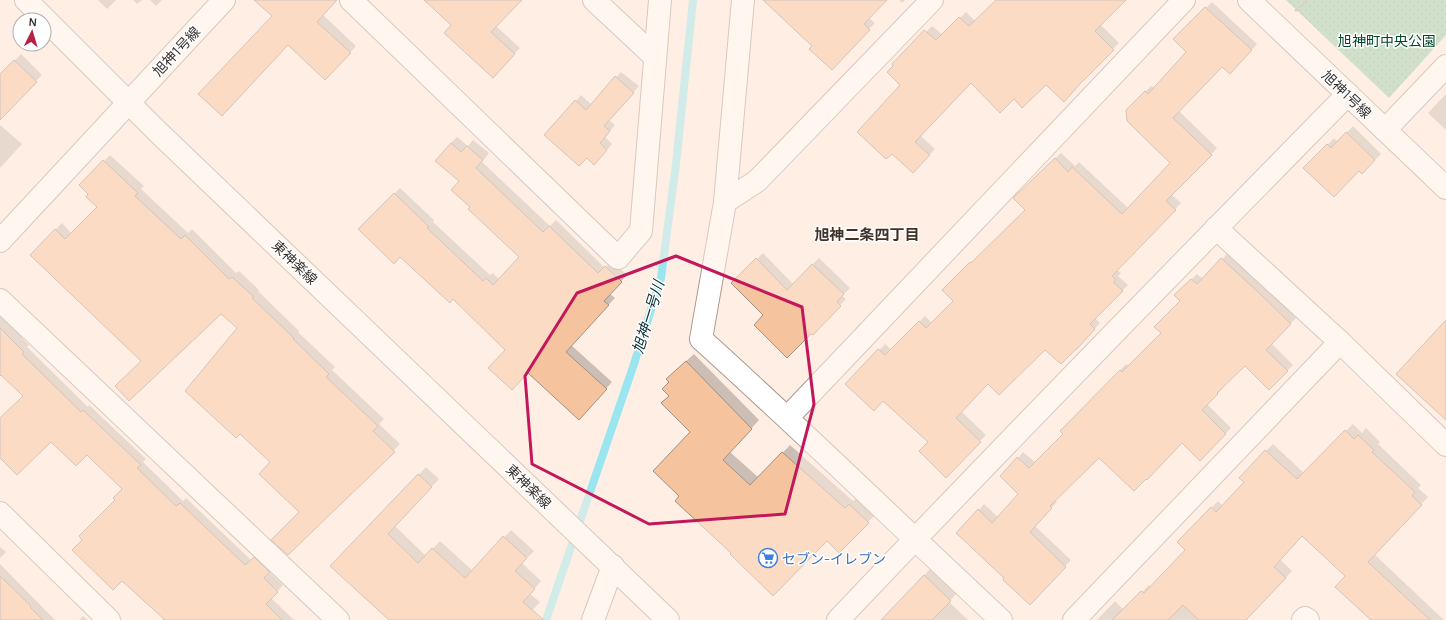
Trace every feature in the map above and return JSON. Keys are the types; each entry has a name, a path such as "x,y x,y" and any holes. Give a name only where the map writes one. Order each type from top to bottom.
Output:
{"street":[{"name":"東神楽線","path":"26,0 128,101 612,566"},
{"name":"旭神1号線","path":"0,241 128,101 224,0"},
{"path":"351,0 618,258 641,231 660,0"},
{"path":"594,0 655,57"},
{"path":"743,0 725,202 701,339 788,417 914,539 1001,620"},
{"path":"725,202 757,181 932,0"},
{"path":"788,417 1184,0"},
{"name":"旭神1号線","path":"1249,0 1446,188"},
{"path":"1386,130 1446,66"},
{"path":"838,620 914,539 1348,94"},
{"path":"1216,228 1340,342 1446,445"},
{"path":"0,300 338,620"},
{"path":"1074,620 1340,342"},
{"path":"0,513 109,620"},
{"path":"593,620 612,566 668,620"},
{"path":"1303,620 1305,618 1308,620"}],"highlighted area":[{"path":"676,256 802,307 814,404 785,514 649,524 532,464 525,376 577,293"}],"green space":[{"name":"旭神町中央公園","path":"1286,0 1446,0 1446,35 1389,98"}],"building":[{"path":"254,0 337,0 317,22 351,53 325,80 288,45 222,116 198,94 272,16"},
{"path":"424,0 522,0 491,32 515,54 493,78 444,33 451,25"},
{"path":"763,0 887,0 864,24 870,30 832,70 809,49 812,46"},
{"path":"996,0 1126,0 1095,31 1114,50 1064,102 1046,85 1022,108 1014,99 1000,113 971,83 915,142 930,155 913,173 892,154 886,159 857,132 900,85 887,72 893,66 892,64 924,30 936,40 959,17 969,26"},
{"path":"1205,7 1252,50 1230,74 1222,67 1173,118 1212,155 1166,201 1176,210 1112,276 1116,280 1113,282 1123,291 1090,324 1095,329 1076,350 1061,364 1045,350 999,395 988,384 956,418 981,442 946,478 919,451 928,442 883,401 874,411 845,384 878,349 885,355 919,321 926,328 953,301 942,290 1025,210 1013,198 1055,158 1068,172 1072,167 1122,214 1170,163 1127,121 1126,110 1145,91 1148,94 1186,52 1173,39"},
{"path":"14,60 37,82 0,120 0,74"},
{"path":"615,76 634,93 604,126 610,131 600,143 607,150 594,165 587,158 579,166 544,135 575,100 586,110"},
{"path":"1346,132 1375,160 1362,174 1359,171 1334,197 1303,168 1327,144 1331,148"},
{"path":"451,143 461,152 467,146 483,160 476,168 543,232 549,226 598,273 605,266 622,282 604,301 609,305 566,352 607,389 579,420 528,373 512,390 488,368 505,350 453,299 450,303 400,257 394,264 358,229 394,193 429,227 427,228 483,281 486,278 493,285 519,257 468,209 470,207 451,190 459,181 435,161"},
{"path":"103,160 138,193 135,196 181,239 185,235 229,279 232,277 254,297 252,298 329,374 326,377 378,426 373,431 395,452 288,555 271,540 299,512 259,474 270,462 240,434 236,438 185,391 237,328 221,314 129,401 115,386 141,361 30,255 55,229 65,239 97,207 86,197 88,194 79,185"},
{"path":"756,258 787,290 812,264 844,294 837,302 841,306 813,335 811,334 787,358 754,325 763,315 731,283"},
{"path":"1221,258 1291,324 1266,350 1288,371 1269,390 1245,366 1217,393 1218,394 1202,410 1226,434 1200,461 1182,443 1147,480 1146,479 1134,491 1099,458 1050,506 1052,508 1030,532 1066,567 1030,605 1003,580 1004,578 956,533 978,509 992,523 1018,494 1000,476 1017,457 1029,468 1063,434 1060,431 1120,370 1122,372 1161,333 1154,327 1180,301 1174,295 1191,279 1197,284"},
{"path":"1446,320 1446,420 1396,374"},
{"path":"0,328 24,352 22,354 81,412 83,410 141,465 137,468 176,506 180,503 245,565 254,557 270,572 264,578 278,592 266,604 282,620 165,620 122,581 113,590 72,550 82,540 79,536 115,500 113,498 122,489 87,455 76,466 51,442 17,475 0,458 0,418 23,396 1,375 0,376"},
{"path":"686,361 752,429 723,460 750,485 782,452 845,508 849,504 869,523 839,553 827,541 773,596 730,554 731,553 675,501 679,496 653,471 690,432 661,403 669,396 662,389 669,382 666,379"},
{"path":"1345,430 1354,439 1358,435 1374,450 1372,452 1415,492 1412,496 1422,505 1368,562 1430,620 1371,620 1335,587 1345,576 1302,536 1274,567 1286,578 1246,620 1199,620 1183,605 1168,620 1112,620 1141,591 1144,593 1185,550 1177,542 1211,507 1216,512 1244,482 1239,478 1265,450 1297,479"},
{"path":"418,474 432,487 388,534 418,563 432,548 465,578 503,536 527,558 515,571 535,589 523,602 544,620 389,620 330,566"},
{"path":"924,575 951,601 932,620 881,620"},
{"path":"0,576 31,606 30,607 43,620 0,620"}],"waterway":[{"name":"旭神一号川","path":"546,620 633,367 661,278 676,164 693,0"}],"place":[{"name":"セブン-イレブン","path":"768,558"}],"district":[{"name":"旭神二条四丁目","path":"867,234"}]}
